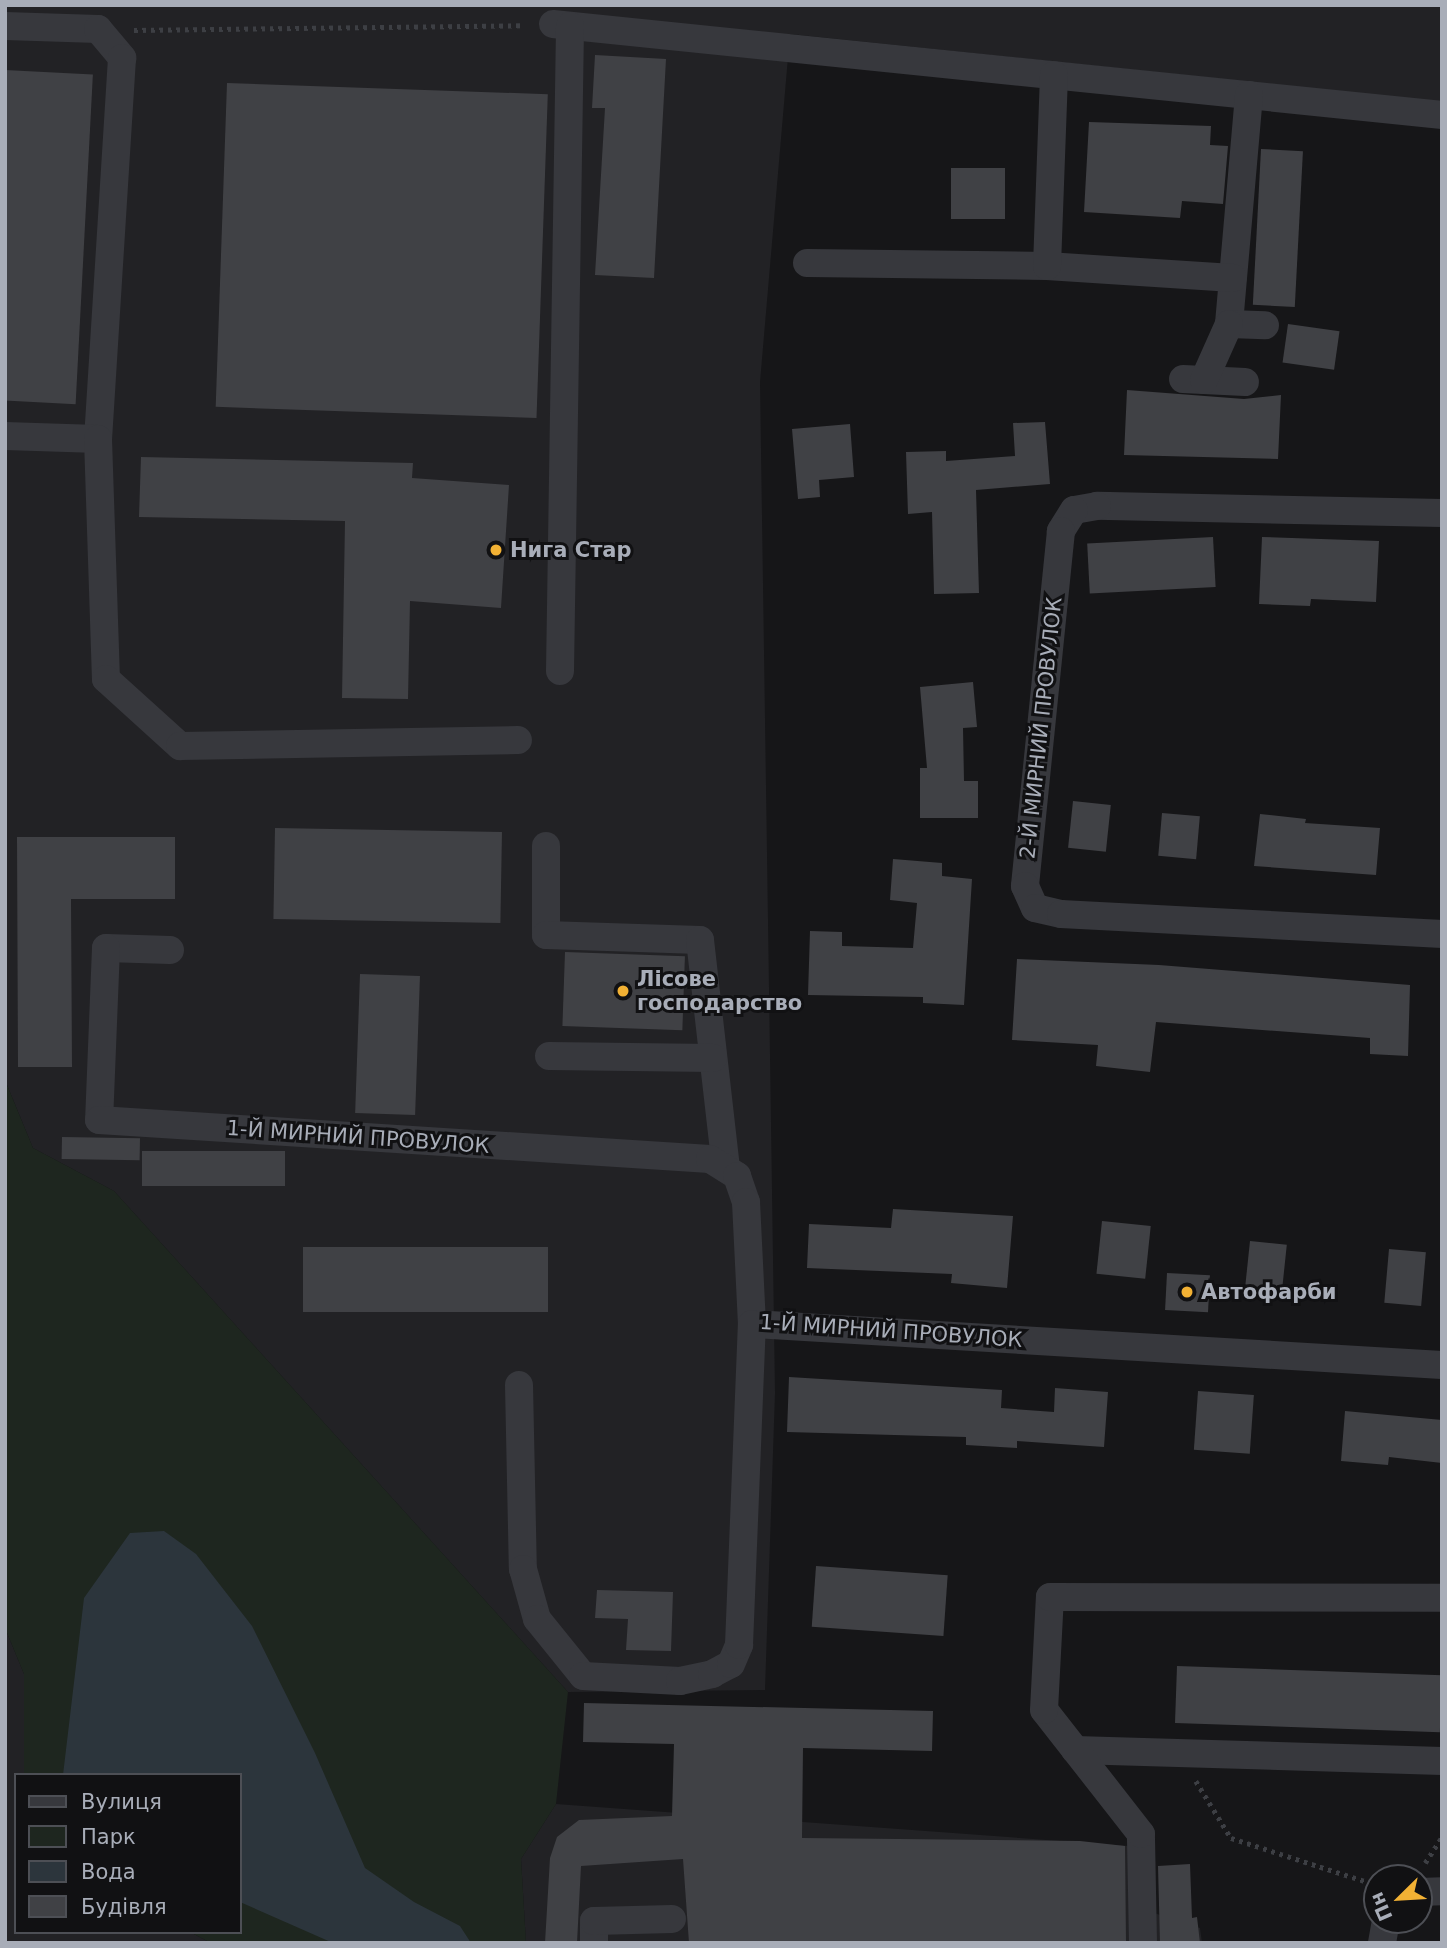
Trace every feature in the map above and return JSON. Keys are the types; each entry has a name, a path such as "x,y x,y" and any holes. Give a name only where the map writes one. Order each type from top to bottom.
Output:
{"street":[{"path":"560,671 561,25 1442,115"},
{"path":"5,26 98,29 122,58 99,439 106,679 180,746 517,740"},
{"path":"1047,266 1054,75"},
{"path":"1245,382 1194,379 1229,324 1249,95"},
{"path":"807,263 1047,266 1233,278"},
{"path":"1229,324 1265,325"},
{"path":"5,436 99,439"},
{"name":"2-Й МИРНИЙ ПРОВУЛОК","path":"1442,513 1097,506 1074,510 1060,531 1026,886 1035,908 1061,914 1442,934"},
{"path":"546,846 546,935 700,940 726,1169"},
{"name":"1-Й МИРНИЙ ПРОВУЛОК","path":"170,950 106,948 99,1120 710,1159 737,1176 746,1202 752,1324 1442,1365"},
{"path":"549,1056 713,1058"},
{"path":"519,1385 523,1569 537,1619 583,1675 680,1681 712,1674 731,1664 739,1645 752,1324"},
{"path":"1143,1943 1141,1834 1044,1710 1050,1597 1442,1598"},
{"path":"1076,1749 1442,1761"},
{"path":"594,1943 594,1922 672,1919"}],"path":[{"path":"98,29 561,25"},
{"path":"1179,1753 1231,1838 1363,1880"},
{"path":"1429,1864 1442,1837"}],"shaded area":[{"path":"5,5 1442,5 1442,102 790,34 760,382 775,1393 765,1690 568,1692 114,1191 33,1148 7,1085"},
{"path":"5,1628 24,1674 24,1773 14,1773 14,1934 194,1934 211,1943 5,1943"},
{"path":"556,1804 1129,1846 1142,1909 1200,1928 1202,1943 526,1943 521,1859"}],"green space":[{"path":"5,826 7,1085 33,1148 114,1191 568,1692 556,1804 521,1859 526,1943 211,1943 194,1934 242,1934 242,1773 24,1773 24,1674 5,1628"}],"water":[{"path":"164,1531 196,1554 252,1626 315,1753 365,1868 414,1902 460,1926 471,1943 333,1943 242,1903 242,1773 63,1773 84,1598 130,1533"}],"building":[{"path":"595,55 666,59 654,278 595,275 605,108 592,108"},
{"path":"5,70 93,75 76,404 5,400"},
{"path":"227,83 548,94 536,418 216,407"},
{"path":"1089,122 1211,126 1210,145 1228,146 1223,204 1182,201 1180,218 1084,212"},
{"path":"1261,149 1303,151 1295,307 1253,305"},
{"path":"951,168 1005,168 1005,219 951,219"},
{"path":"1288,324 1339,331 1334,370 1283,363"},
{"path":"1127,390 1244,399 1281,395 1278,459 1124,455"},
{"path":"1045,422 1050,484 976,490 979,593 934,594 932,512 908,514 906,452 946,451 946,461 1015,456 1013,423"},
{"path":"850,424 854,477 819,480 820,497 798,499 792,429"},
{"path":"141,457 413,463 412,478 509,485 501,608 410,601 408,699 342,698 345,521 139,517"},
{"path":"1213,537 1216,587 1090,594 1087,544"},
{"path":"1262,537 1379,541 1376,602 1311,599 1310,606 1259,604"},
{"path":"973,682 977,727 963,728 964,781 978,781 978,818 920,818 920,768 927,768 920,687"},
{"path":"1073,801 1111,805 1106,852 1068,848"},
{"path":"1162,813 1200,816 1196,859 1158,856"},
{"path":"1260,814 1306,819 1305,823 1380,828 1376,875 1254,866"},
{"path":"275,828 502,832 500,923 273,919"},
{"path":"17,837 175,837 175,899 71,899 72,1067 18,1067"},
{"path":"893,859 942,863 942,876 972,879 964,1005 923,1003 923,997 808,995 810,931 842,932 842,946 913,948 917,903 890,900"},
{"path":"565,952 685,956 682,1030 562,1026"},
{"path":"1017,959 1159,965 1410,985 1408,1056 1370,1054 1370,1038 1156,1022 1150,1072 1096,1066 1098,1045 1012,1040"},
{"path":"360,974 420,976 415,1115 355,1113"},
{"path":"62,1137 140,1138 140,1160 62,1159"},
{"path":"142,1151 285,1151 285,1186 142,1186"},
{"path":"893,1209 1013,1216 1007,1288 951,1283 952,1274 807,1268 809,1224 891,1228"},
{"path":"1102,1221 1151,1226 1145,1279 1096,1274"},
{"path":"1250,1241 1287,1245 1282,1294 1245,1290"},
{"path":"303,1247 548,1247 548,1312 303,1312"},
{"path":"1389,1249 1426,1252 1421,1306 1384,1303"},
{"path":"1167,1273 1210,1275 1208,1312 1165,1310"},
{"path":"789,1377 1002,1390 1001,1408 1054,1412 1055,1388 1108,1392 1104,1447 1017,1441 1017,1448 966,1445 966,1437 787,1432"},
{"path":"1198,1391 1254,1395 1250,1454 1194,1450"},
{"path":"1345,1411 1442,1420 1442,1463 1389,1457 1388,1465 1341,1461"},
{"path":"816,1566 948,1575 943,1636 812,1627"},
{"path":"597,1590 673,1592 671,1651 626,1650 628,1619 595,1618"},
{"path":"1177,1666 1442,1675 1440,1732 1175,1723"},
{"path":"584,1703 933,1711 932,1751 803,1748 802,1838 1080,1841 1125,1846 1126,1943 689,1943 683,1859 581,1866 577,1943 545,1943 550,1858 557,1837 579,1820 672,1816 674,1744 583,1742"},
{"path":"1190,1864 1192,1918 1197,1917 1200,1943 1160,1943 1158,1866"}],"place":[{"name":"Нига Стар","path":"496,550"},
{"name":"Лісове господарство","path":"623,991"},
{"name":"Автофарби","path":"1187,1292"}]}
